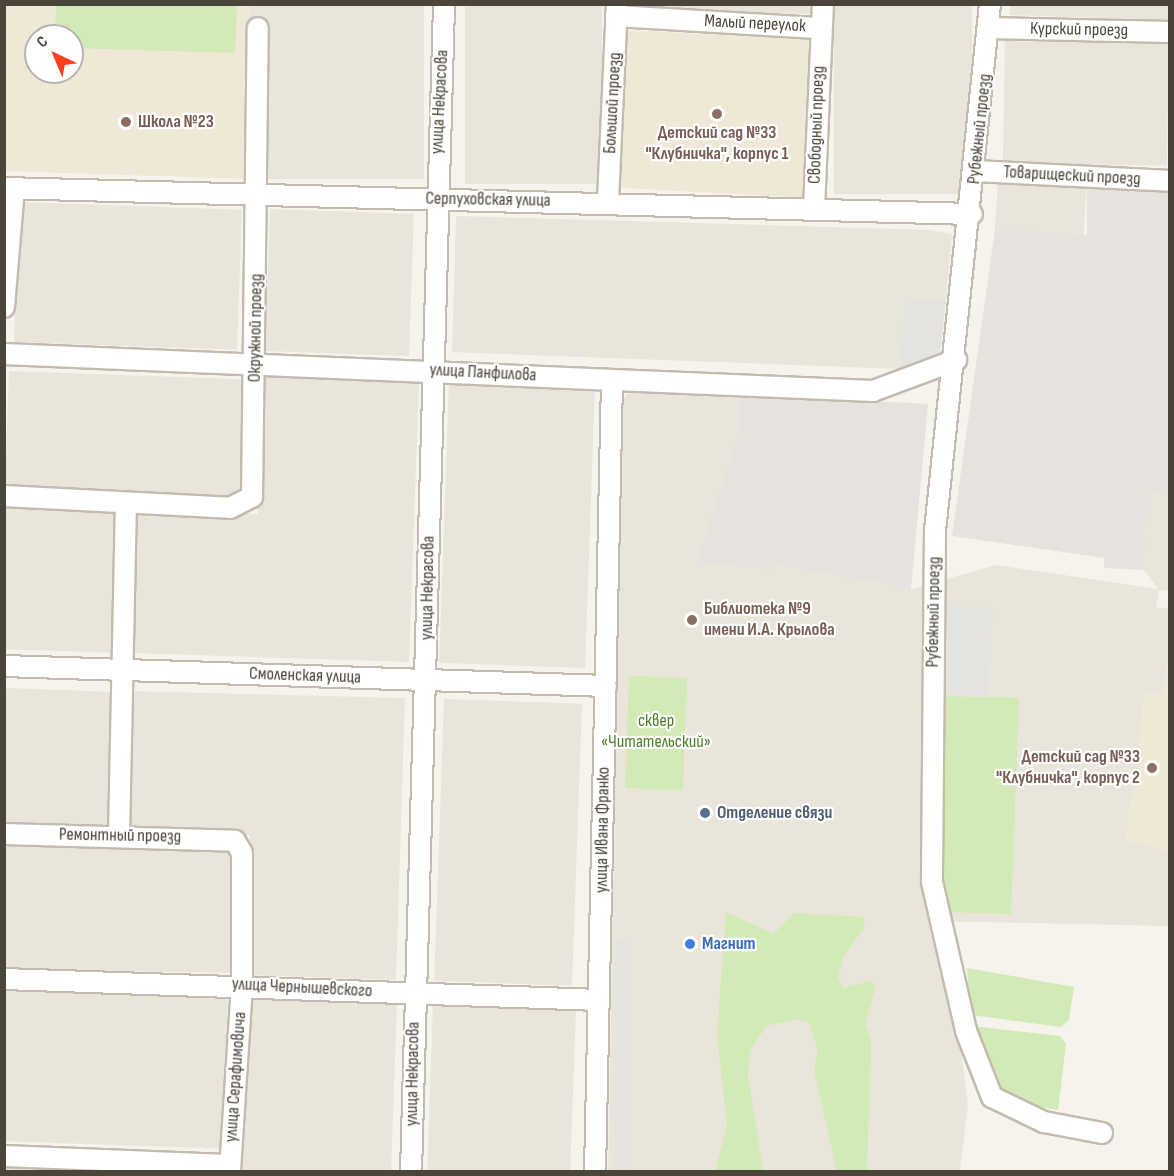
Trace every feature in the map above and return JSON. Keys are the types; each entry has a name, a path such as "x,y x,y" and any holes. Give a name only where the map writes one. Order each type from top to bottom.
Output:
{"street":[{"name":"улица Некрасова","path":"411,1172 414,994 426,680 434,370 435,200 444,4"},
{"name":"Свободный проезд","path":"814,209 823,4"},
{"name":"Рубежный проезд","path":"990,4 972,214 934,531 930,841 936,908 966,1031 992,1097 1044,1122 1102,1133"},
{"name":"Малый переулок","path":"616,10 821,28"},
{"name":"Большой проезд","path":"608,201 616,10"},
{"name":"Окружной проезд","path":"4,495 230,508 248,504 255,488 254,363 259,196 258,28"},
{"name":"Курский проезд","path":"989,28 1170,32"},
{"name":"Товарищеский проезд","path":"975,171 1170,181"},
{"name":"Серпуховская улица","path":"9,188 435,200 608,201 972,214"},
{"path":"4,307 9,188"},
{"name":"улица Панфилова","path":"4,354 434,370 612,381 873,391 956,360"},
{"name":"улица Ивана Франко","path":"595,1172 612,381"},
{"path":"118,836 126,503"},
{"name":"Смоленская улица","path":"4,666 606,686"},
{"name":"Ремонтный проезд","path":"4,834 118,836 235,842"},
{"name":"улица Серафимовича","path":"230,1168 242,985 242,853 235,842"},
{"name":"улица Чернышевского","path":"4,979 242,985 414,994 599,999"},
{"path":"4,1156 230,1168"}],"shaded area":[{"path":"624,4 811,5 810,14 624,9"},
{"name":"Школа №23","path":"5,5 250,5 247,179 5,171"},
{"path":"250,5 424,5 424,179 250,179"},
{"path":"465,5 602,5 602,184 465,184"},
{"path":"834,5 972,5 972,194 834,194"},
{"path":"1010,5 1169,5 1169,20 1010,15"},
{"name":"Детский сад №33 \"Клубничка\", корпус 1","path":"626,30 815,40 806,198 618,188"},
{"path":"1005,41 1169,44 1167,166 1003,163"},
{"path":"998,181 1087,187 1083,235 995,229"},
{"path":"1087,188 1169,189 1169,495 1147,494 1144,570 1104,568 1104,558 952,536 995,229 1087,235"},
{"path":"19,202 242,210 237,350 14,342"},
{"path":"270,209 414,214 409,356 265,351"},
{"path":"456,216 930,230 952,234 946,301 905,298 899,369 452,352"},
{"path":"905,298 946,301 939,363 899,369"},
{"path":"9,371 250,379 246,498 5,490"},
{"path":"263,377 419,382 409,662 132,653 137,510 258,514"},
{"path":"449,381 595,386 585,668 439,663"},
{"path":"634,388 739,394 737,436 696,563 771,570 771,565 911,589 996,565 1158,589 1144,570 1147,494 1169,495 1169,591 1159,590 1156,607 1169,609 1169,654 1162,695 1145,694 1126,841 1169,850 1169,926 928,921 961,1048 968,1105 960,1171 608,1172 622,400"},
{"path":"739,394 928,404 911,589 772,565 771,570 696,563 737,436"},
{"path":"5,506 116,510 111,653 4,649"},
{"path":"934,605 993,608 988,696 929,693"},
{"name":"Детский сад №33 \"Клубничка\", корпус 2","path":"1169,654 1169,850 1125,841 1145,694 1162,695"},
{"path":"5,688 118,692 113,832 4,828"},
{"path":"130,691 405,698 396,980 245,975 250,835 126,831"},
{"path":"444,699 582,704 572,986 434,981"},
{"path":"5,845 237,849 235,973 4,969"},
{"path":"615,939 631,939 631,1171 615,1171"},
{"path":"5,990 228,998 223,1149 4,1141"},
{"path":"248,999 397,1004 391,1172 242,1172"},
{"path":"433,1005 576,1010 570,1172 427,1171"},
{"path":"5,1168 139,1171 5,1172"}],"green space":[{"path":"56,5 237,5 235,53 84,48 84,24 55,24"},
{"name":"сквер «Читательский»","path":"629,676 687,678 683,790 625,788"},
{"path":"941,696 1019,698 1011,914 945,912 939,879"},
{"path":"726,912 773,934 794,913 863,917 865,927 844,955 838,978 843,988 870,981 876,986 865,1024 871,1042 867,1171 837,1171 814,1071 818,1051 809,1022 797,1019 766,1026 750,1051 748,1076 763,1171 715,1171 727,1125 717,1035"},
{"path":"967,968 1074,987 1069,1020 1061,1027 971,1015"},
{"path":"973,1026 1060,1036 1066,1044 1058,1110 1011,1102 1003,1096"}],"place":[{"name":"Детский сад №33 \"Клубничка\", корпус 1","path":"717,114"},
{"name":"Школа №23","path":"126,122"},
{"name":"Библиотека №9 имени И.А. Крылова","path":"692,620"},
{"name":"Детский сад №33 \"Клубничка\", корпус 2","path":"1152,768"},
{"name":"Отделение связи","path":"705,813"},
{"name":"Магнит","path":"690,944"}]}
